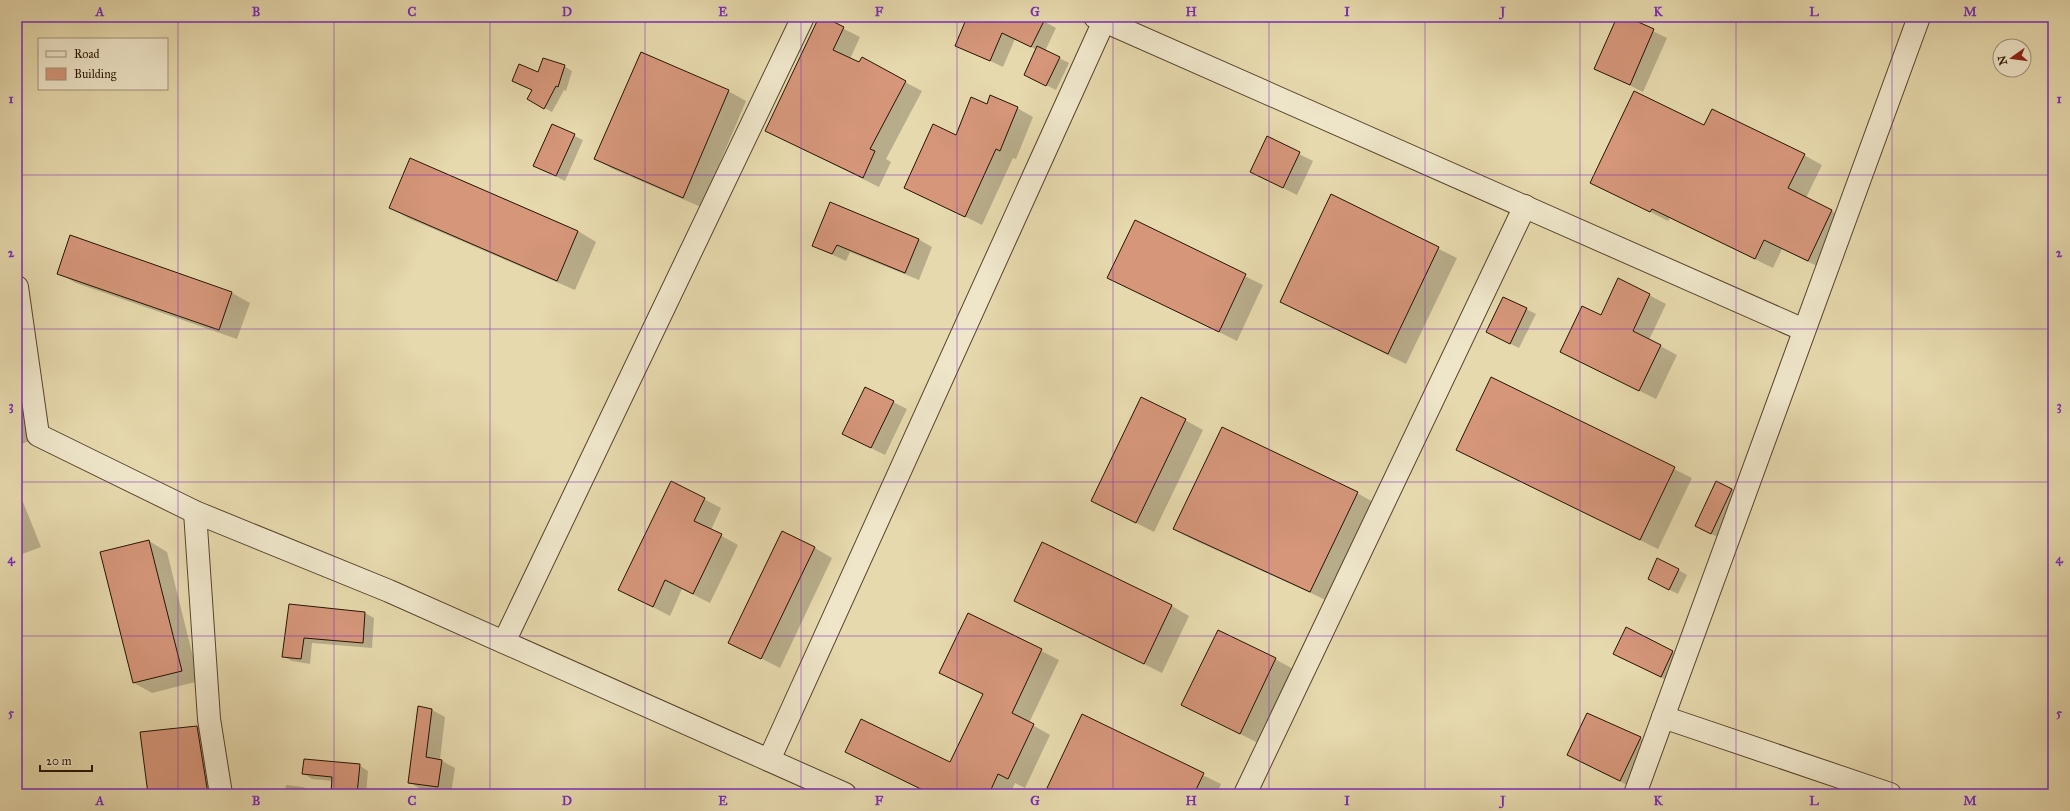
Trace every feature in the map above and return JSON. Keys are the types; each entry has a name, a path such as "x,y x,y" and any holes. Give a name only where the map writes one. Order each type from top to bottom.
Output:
{"street":[{"path":"504,642 803,17"},
{"path":"1635,794 1919,17"},
{"path":"769,760 1100,19 1804,330"},
{"path":"1245,794 1525,206"},
{"path":"17,288 38,435 195,512 389,591 845,794"},
{"path":"195,512 208,719 221,794"},
{"path":"1663,717 1890,794"}],"building":[{"path":"819,17 824,17 844,27 833,50 859,62 862,57 906,81 870,149 875,151 863,178 765,131"},
{"path":"967,17 1046,17 1031,47 1002,33 990,61 955,46"},
{"path":"1617,17 1627,17 1654,29 1630,85 1594,69"},
{"path":"1037,46 1060,57 1046,86 1024,75"},
{"path":"641,52 729,90 683,198 594,159"},
{"path":"543,58 565,65 558,87 556,86 544,109 527,99 532,90 512,81 519,64 538,72"},
{"path":"1634,91 1704,125 1712,109 1805,154 1788,188 1832,210 1808,261 1764,240 1755,259 1652,209 1650,212 1590,183"},
{"path":"990,95 1018,107 1000,151 996,149 965,217 904,188 933,124 956,135 971,97 987,104"},
{"path":"552,124 575,134 556,176 533,166"},
{"path":"1267,136 1300,152 1283,188 1250,172"},
{"path":"410,158 578,231 557,281 389,208"},
{"path":"1331,194 1439,247 1388,354 1280,302"},
{"path":"830,202 919,239 905,273 837,245 832,254 812,246"},
{"path":"1135,220 1246,274 1219,332 1107,278"},
{"path":"70,235 232,292 219,330 57,274"},
{"path":"1618,278 1650,294 1633,331 1661,345 1639,391 1560,352 1582,306 1601,315"},
{"path":"1503,297 1527,308 1510,344 1486,332"},
{"path":"1491,377 1675,467 1640,540 1456,450"},
{"path":"865,387 894,401 871,448 842,434"},
{"path":"1141,397 1186,419 1136,523 1091,501"},
{"path":"1222,427 1358,492 1310,592 1173,529"},
{"path":"671,481 705,498 694,521 722,534 693,594 665,580 653,607 618,590"},
{"path":"1716,481 1732,489 1711,534 1695,526"},
{"path":"782,531 815,547 761,659 728,643"},
{"path":"149,540 182,671 133,683 100,552"},
{"path":"1042,542 1172,605 1144,664 1014,601"},
{"path":"1657,558 1679,569 1669,590 1648,579"},
{"path":"289,604 365,612 363,643 304,638 301,659 282,657"},
{"path":"968,613 1042,649 1012,713 1034,724 1008,779 998,774 989,794 931,794 845,752 861,719 950,762 983,694 939,673"},
{"path":"1626,627 1673,651 1661,677 1613,654"},
{"path":"1218,630 1276,658 1240,734 1181,705"},
{"path":"418,706 432,709 426,757 442,760 438,787 408,783"},
{"path":"1587,713 1641,737 1620,781 1567,755"},
{"path":"1082,714 1204,773 1194,794 1059,794 1047,788"},
{"path":"197,726 208,794 148,794 140,732"},
{"path":"304,759 360,764 357,794 331,794 332,777 302,774"}]}
